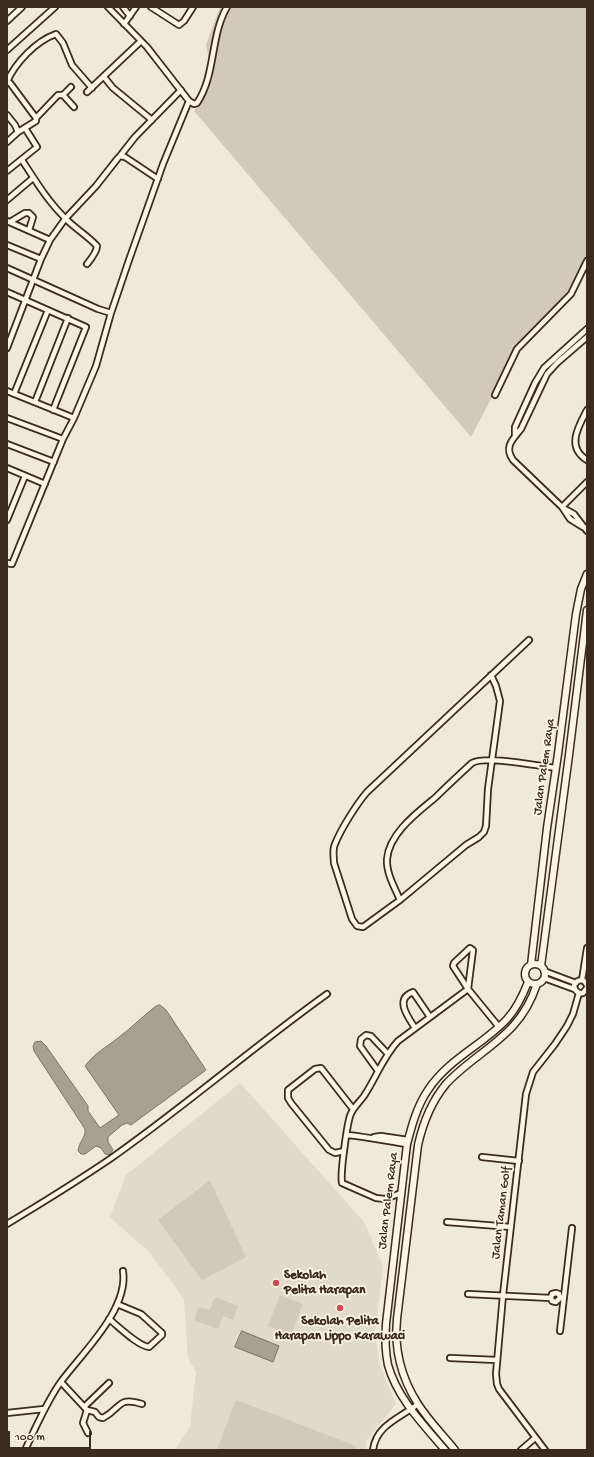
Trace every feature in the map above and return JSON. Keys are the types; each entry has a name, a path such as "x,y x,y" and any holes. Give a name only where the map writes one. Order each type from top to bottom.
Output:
{"street":[{"path":"7,21 22,7"},
{"path":"7,50 55,7"},
{"path":"108,7 141,41 181,90 188,101 196,104 207,81 218,30 227,7"},
{"path":"123,7 130,16"},
{"path":"124,24 136,7"},
{"path":"151,7 179,25 184,21 192,7"},
{"path":"36,118 10,83 7,82 10,74 18,62 40,42 56,34 63,43 72,65 92,88"},
{"path":"87,92 141,41"},
{"path":"104,77 113,88 152,120"},
{"path":"7,142 18,132 36,121 36,118 58,95 63,94 71,87"},
{"path":"7,348 41,259 50,240 65,218 96,186 128,145 181,90"},
{"path":"63,94 74,107"},
{"path":"7,563 12,564 63,438 74,418 96,366 111,313 158,179 188,101"},
{"path":"7,115 15,124 18,132"},
{"path":"7,171 37,147 25,128"},
{"path":"120,156 125,156 158,179"},
{"path":"22,160 43,194 65,218 97,246 87,264"},
{"path":"7,200 34,178"},
{"path":"8,222 25,213 29,213 33,218 29,230"},
{"path":"8,222 50,240"},
{"path":"7,246 41,259"},
{"path":"495,395 517,349 571,294 587,261"},
{"path":"7,268 98,309 111,313"},
{"path":"7,292 85,326 86,329 53,410"},
{"path":"14,394 48,310"},
{"path":"35,402 68,318"},
{"path":"515,436 516,427 530,394 544,368 587,329"},
{"path":"587,337 557,363 547,374 538,390 521,430 515,436 508,448 509,455 513,460 562,508 574,514 587,532"},
{"path":"7,391 74,418"},
{"path":"587,410 574,442 577,450 587,460"},
{"path":"7,418 63,438"},
{"path":"7,444 54,462"},
{"path":"7,468 45,484"},
{"path":"7,520 25,476"},
{"path":"562,508 587,482"},
{"name":"Jalan Palem Raya","path":"531,964 547,828 576,614 581,589 587,574"},
{"name":"Jalan Palem Raya","path":"543,972 587,610"},
{"path":"491,675 500,701 484,832 473,842 466,845 400,900 363,926 358,926 352,919 334,863 334,845 352,812 366,792 491,675 529,640"},
{"path":"400,900 389,873 387,861 388,852 396,835 409,820 472,763 492,760 556,768"},
{"path":"401,1193 381,1199 343,1184 341,1180 349,1118 353,1109 364,1097 388,1054 398,1041 468,989 473,950 470,948 454,963 453,966 468,989 499,1027"},
{"path":"582,980 587,948"},
{"path":"543,972 543,980 537,984 528,982 525,976 526,969 531,964 538,964 543,972 579,993 583,992 587,988 585,982 582,980"},
{"path":"543,972 576,982 582,980"},
{"name":"Jalan Palem Raya","path":"445,1450 411,1410 398,1390 388,1365 385,1345 386,1324 408,1142 419,1106 434,1081 450,1065 499,1027 507,1019 519,1003 528,982"},
{"path":"574,989 576,982"},
{"name":"Jalan Palem Raya","path":"455,1450 418,1404 403,1372 397,1352 395,1335 418,1145 428,1112 437,1096 462,1069 500,1039 514,1025 525,1011 537,984"},
{"path":"415,1028 404,1009 403,1001 405,997 413,992 430,1017"},
{"name":"Jalan Taman Golf","path":"545,1450 497,1384 497,1360 526,1094 533,1072 567,1026 573,1014 579,993"},
{"path":"7,1224 80,1179 139,1138 242,1060 296,1016 327,994"},
{"path":"378,1071 360,1046 361,1039 366,1035 370,1036 388,1054"},
{"path":"344,1151 333,1152 329,1150 291,1103 288,1098 288,1090 315,1069 321,1068 353,1109"},
{"path":"346,1134 374,1137 380,1140 408,1142"},
{"path":"482,1157 519,1161"},
{"path":"448,1222 511,1227"},
{"path":"560,1331 562,1298 572,1228"},
{"path":"25,1450 44,1409 61,1382 98,1336 109,1319 117,1304 123,1286 123,1271"},
{"path":"468,1294 550,1298 552,1301 556,1302 562,1298"},
{"path":"109,1319 137,1343 146,1347 149,1347 162,1335 162,1333 144,1316 117,1304"},
{"path":"450,1358 497,1360"},
{"path":"61,1382 86,1409 95,1412 99,1417 103,1418 124,1401 132,1401 142,1404"},
{"path":"88,1433 83,1423 86,1409 109,1383"},
{"path":"373,1450 379,1433 390,1422 411,1410 418,1404"},
{"path":"7,1413 44,1409"},
{"path":"521,1450 535,1438"}],"shaded area":[{"path":"220,7 587,7 587,264 571,299 517,350 471,437 194,111 213,77 206,45"},
{"path":"160,1005 166,1010 206,1070 131,1125 127,1123 122,1125 108,1137 108,1142 113,1150 109,1155 105,1154 101,1148 96,1146 85,1154 81,1154 78,1151 85,1129 34,1051 33,1046 35,1042 41,1041 46,1046 88,1106 88,1111 100,1128 119,1115 85,1066 96,1054 123,1034 156,1006"},
{"name":"Sekolah Pelita Harapan","path":"240,1083 364,1222 383,1266 375,1334 380,1366 396,1404 366,1441 366,1450 175,1450 190,1426 196,1372 188,1358 184,1299 150,1253 110,1217 126,1175"},
{"path":"210,1180 246,1257 202,1280 158,1220"},
{"path":"280,1295 303,1304 291,1335 268,1326"},
{"path":"215,1297 238,1306 233,1320 223,1316 218,1329 194,1320 199,1307 210,1310"},
{"path":"242,1331 279,1346 273,1362 235,1347"},
{"path":"236,1400 356,1446 355,1450 217,1450"}],"place":[{"name":"Sekolah Pelita Harapan","path":"276,1283"},
{"name":"Sekolah Pelita Harapan Lippo Karawaci","path":"340,1308"}]}
